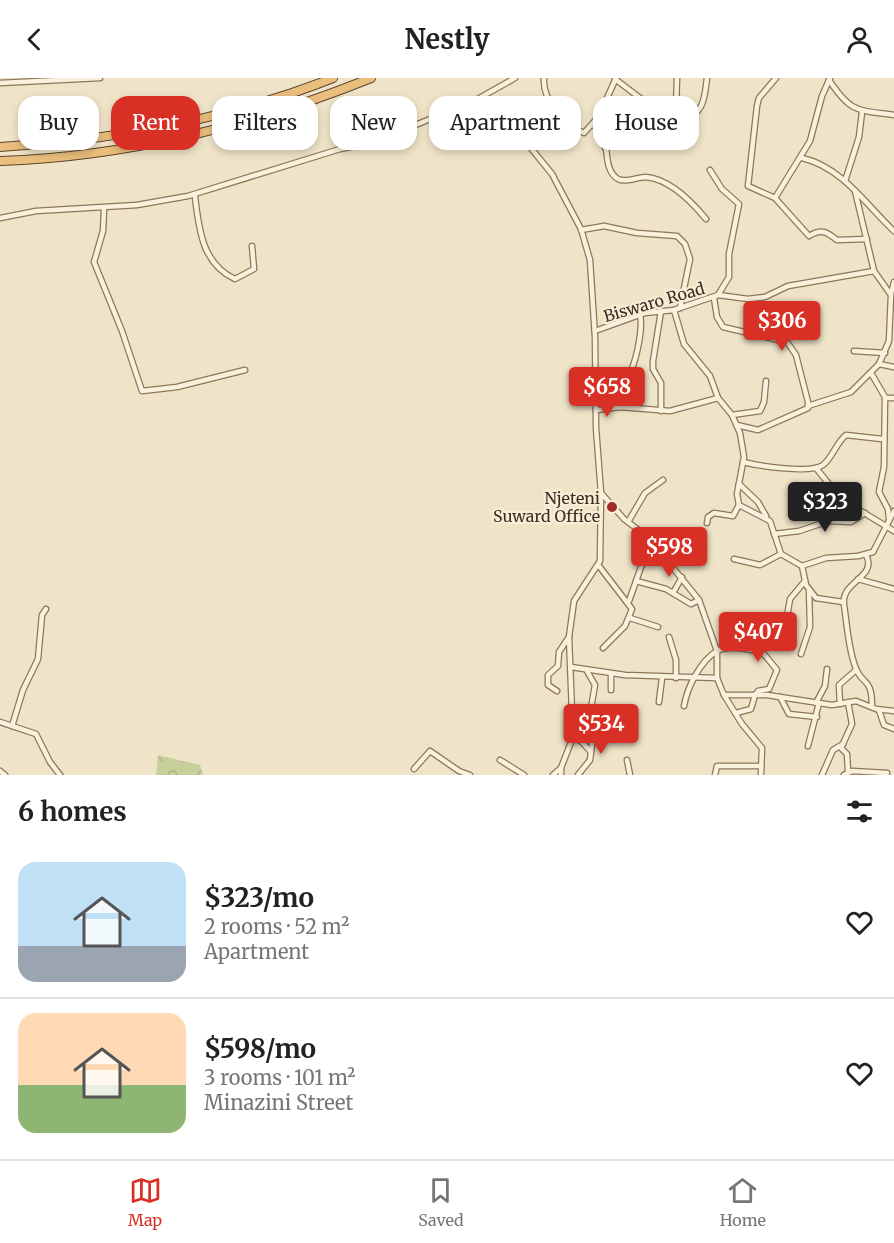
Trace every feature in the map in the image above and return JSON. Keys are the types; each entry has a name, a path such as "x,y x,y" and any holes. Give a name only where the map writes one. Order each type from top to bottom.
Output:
{"highway":[{"path":"0,147 78,141 168,126 254,105 333,78"},
{"path":"0,161 91,153 169,139 255,118 371,78"}],"street":[{"path":"0,83 100,78"},
{"path":"483,96 515,78"},
{"path":"544,78 546,96"},
{"path":"607,96 615,78 638,96"},
{"path":"676,96 677,78"},
{"path":"699,111 705,97 707,78"},
{"path":"776,78 759,98 757,105 748,184 751,189 775,198 809,236 819,231 828,233 837,240 867,239"},
{"path":"775,198 802,158 830,79"},
{"path":"830,79 845,101 862,112 894,115"},
{"path":"845,181 859,137 862,112"},
{"path":"0,218 36,211 104,209 188,196 322,154 372,144 429,120"},
{"path":"581,133 586,132 593,125"},
{"path":"532,150 552,174 582,230 590,260 595,330 596,410 601,493 599,566 577,594 569,637 573,737 561,768 561,775"},
{"path":"605,150 618,178 645,177 661,181 684,197 706,219"},
{"path":"802,158 821,164 845,181 894,230"},
{"name":"Biswaro Road","path":"595,330 640,315 677,309 716,296 729,277 729,254 739,204 722,189 710,170"},
{"path":"855,191 874,271 891,296"},
{"path":"195,197 198,225 205,250 227,275 235,279 254,269 252,246"},
{"path":"104,209 103,231 95,253 96,268 119,322 142,391 177,387 245,370"},
{"path":"582,230 604,226 637,233 668,234 681,239 689,251 690,259 677,309 684,344 710,376 718,398 732,415 743,442 744,462 739,484 739,505 733,516 714,513 708,517 706,523"},
{"path":"808,406 793,348 783,339 723,327 717,317 716,296 748,299 765,297 788,286 874,271"},
{"path":"737,425 758,430 808,406 851,392 879,364 885,353 889,341 891,296 894,282"},
{"path":"661,311 653,361 654,369 662,383 661,411"},
{"path":"596,383 619,381 628,375 633,366 640,333 640,315"},
{"path":"890,326 894,330"},
{"path":"854,351 885,353"},
{"path":"879,364 894,367"},
{"path":"871,373 885,398 882,439 884,467 879,492 888,509 887,522"},
{"path":"732,415 760,411 766,381"},
{"path":"596,410 621,407 670,411 718,398"},
{"path":"885,398 894,398"},
{"path":"744,462 774,467 816,468 825,462 846,435 882,439"},
{"path":"816,468 835,494 865,513 887,522 894,531"},
{"path":"628,522 645,493 663,480"},
{"path":"739,484 758,502 781,554 802,566 826,558 866,555 878,545 894,511"},
{"path":"601,493 628,522 643,532 656,546 699,600 717,651 717,678 724,695 749,734 762,748 761,775"},
{"path":"739,505 766,517"},
{"path":"774,534 799,531 829,521 851,522 865,513"},
{"path":"629,601 641,567 656,546"},
{"path":"734,559 760,565 781,554"},
{"path":"866,555 870,562 868,570 847,590 843,602 856,670 871,686 872,707"},
{"path":"599,566 629,601 632,609 630,618 621,631 603,648"},
{"path":"802,566 805,581 816,598 843,602"},
{"path":"673,593 682,577"},
{"path":"858,579 894,589"},
{"path":"636,581 673,593 691,604 699,600"},
{"path":"786,628 790,599 805,581"},
{"path":"801,654 810,627 809,589"},
{"path":"10,726 23,690 38,659 42,615 46,609"},
{"path":"630,618 658,627"},
{"path":"557,691 548,685 548,675 558,666 559,652 569,637"},
{"path":"669,637 676,660 676,678"},
{"path":"684,706 687,688 717,651 735,648 763,653 769,657 777,672 769,689 755,694"},
{"path":"571,667 611,674 662,678 717,678"},
{"path":"808,746 817,717 818,703 825,686 827,669"},
{"path":"840,704 839,686 856,670"},
{"path":"578,775 590,760 595,689 587,671"},
{"path":"611,674 611,690"},
{"path":"659,702 662,678"},
{"path":"736,713 751,709 755,694"},
{"path":"724,695 755,694 818,703 860,702 879,710 894,711"},
{"path":"780,698 789,714 817,717"},
{"path":"848,702 852,724 841,748 847,754 846,773 887,773"},
{"path":"879,710 884,725 894,729"},
{"path":"0,722 36,734 50,762 60,775"},
{"path":"0,729 10,726"},
{"path":"573,737 582,742 590,751"},
{"path":"822,775 833,750 843,744"},
{"path":"414,769 430,751 459,771 470,775"},
{"path":"500,760 524,775"},
{"path":"627,760 630,775"},
{"path":"715,775 717,766 761,766"},
{"path":"553,775 561,768"},
{"path":"0,771 5,775"}],"green space":[{"path":"158,755 200,765 203,775 156,775"}],"place":[{"name":"Njeteni Suward Office","path":"612,507"}]}
